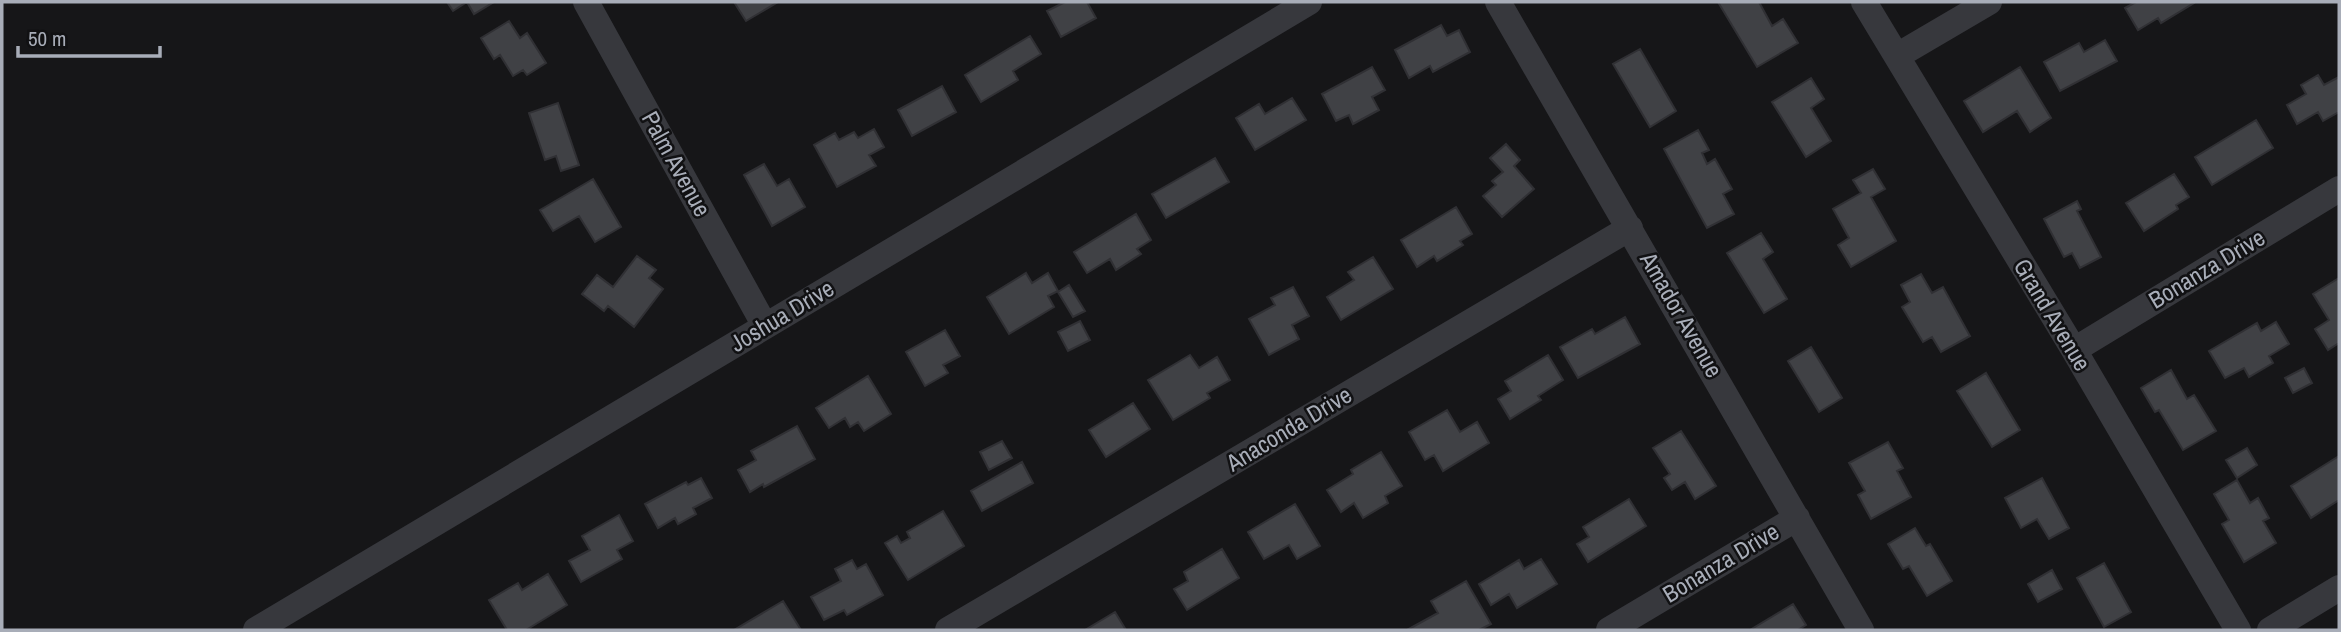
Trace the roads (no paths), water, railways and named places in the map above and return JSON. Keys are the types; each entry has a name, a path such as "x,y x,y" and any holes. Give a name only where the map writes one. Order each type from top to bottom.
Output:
{"street":[{"name":"Palm Avenue","path":"586,2 765,326"},
{"name":"Joshua Drive","path":"256,630 1309,2"},
{"name":"Amador Avenue","path":"1498,2 1861,630"},
{"name":"Grand Avenue","path":"1864,2 2074,350 2238,630"},
{"path":"1896,56 1989,2"},
{"name":"Bonanza Drive","path":"2074,350 2339,189"},
{"name":"Anaconda Drive","path":"948,630 1630,228"},
{"name":"Bonanza Drive","path":"1609,630 1797,517"},
{"path":"2270,630 2339,589"}]}
